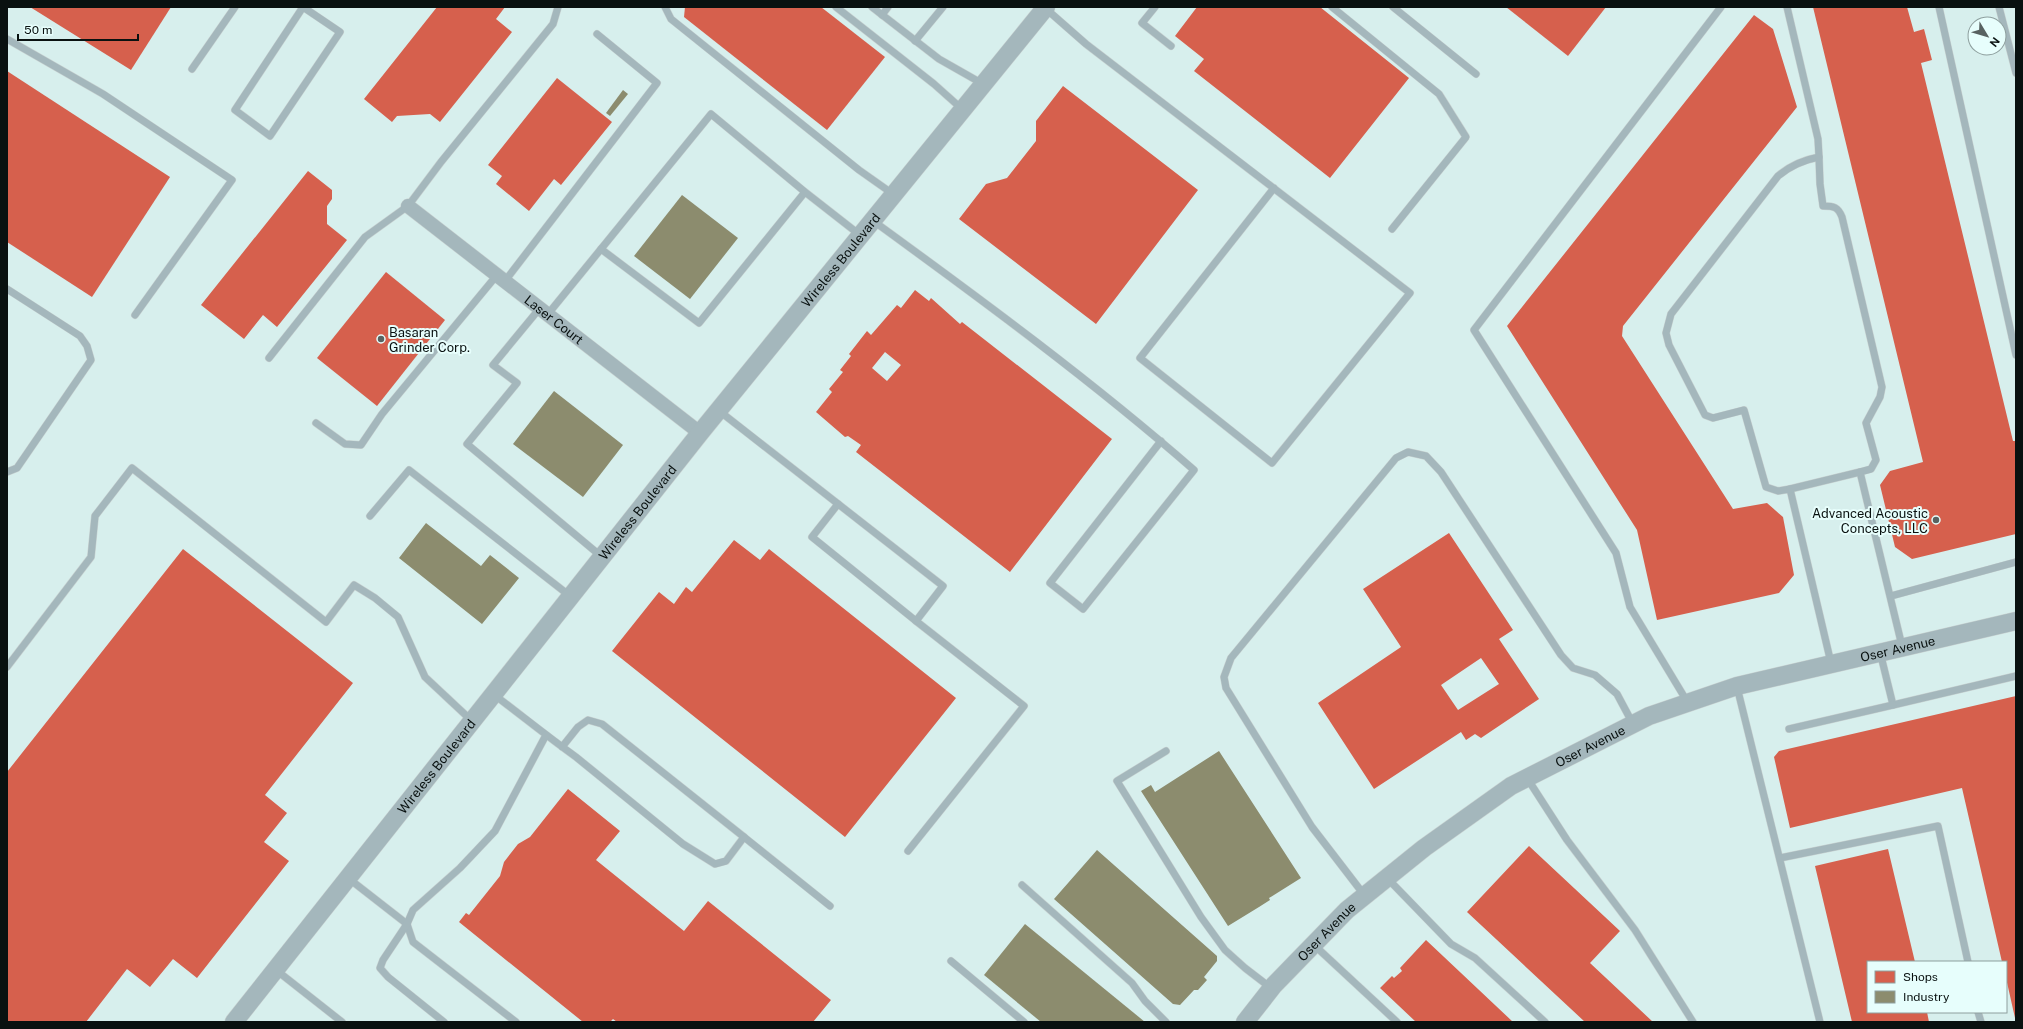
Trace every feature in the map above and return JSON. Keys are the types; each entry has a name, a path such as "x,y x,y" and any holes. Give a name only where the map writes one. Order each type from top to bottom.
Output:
{"street":[{"name":"Wireless Boulevard","path":"234,1022 718,410 1045,7"},
{"name":"Laser Court","path":"408,206 700,433"},
{"name":"Oser Avenue","path":"1245,1022 1272,988 1347,910 1387,878 1511,786 1649,716 1737,686 1902,646 2016,621"}],"lane":[{"path":"192,69 235,7"},
{"path":"303,7 340,32 270,136 235,110 303,7"},
{"path":"269,358 365,237 408,206 441,162 553,24 558,7"},
{"path":"665,7 671,19 860,170 894,194"},
{"path":"836,7 934,84 963,109"},
{"path":"872,7 939,59 983,84"},
{"path":"882,15 888,7"},
{"path":"915,40 943,7"},
{"path":"1045,7 1086,44 1274,188 1410,293 1272,464 1140,358 1274,188"},
{"path":"1155,7 1142,23 1171,46"},
{"path":"1332,7 1439,94 1466,137 1392,229"},
{"path":"1393,7 1476,74"},
{"path":"1688,703 1630,607 1616,553 1474,330 1721,7"},
{"path":"1787,7 1818,139 1819,157 1820,184 1823,206 1833,206 1839,211 1842,217 1882,387 1880,397 1866,423 1876,460 1870,469 1778,491 1766,487 1744,410 1712,418 1705,415 1669,345 1666,333 1671,314 1778,176 1787,168 1801,161 1819,157"},
{"path":"1939,7 2016,355"},
{"path":"1999,7 2016,73"},
{"path":"316,423 346,444 361,445 382,414 501,278 657,83 597,34"},
{"path":"7,39 103,94 232,180 134,314"},
{"path":"602,557 468,444 517,383 493,365 602,250 711,114 805,192 860,235"},
{"path":"602,250 699,323 805,192"},
{"path":"872,220 990,306 1161,441 1194,470 1083,609 1050,584 1161,441"},
{"path":"7,290 80,336 87,346 91,360 17,468 7,472"},
{"path":"718,410 943,586 916,621"},
{"path":"1365,896 1312,827 1226,688 1224,677 1231,658 1396,458 1408,452 1426,456 1441,472 1561,654 1573,668 1595,675 1617,694 1633,724"},
{"path":"7,667 91,558 95,516 132,468 326,622 354,585 376,598 398,617 425,677 472,721"},
{"path":"370,516 408,470 571,596"},
{"path":"1860,472 1902,646"},
{"path":"1790,489 1831,664"},
{"path":"838,504 812,536 916,621 1024,706 908,850"},
{"path":"1891,596 2016,562"},
{"path":"1880,652 1893,704"},
{"path":"1790,729 2016,676"},
{"path":"1737,686 1820,1022"},
{"path":"493,694 683,844 716,864 726,861 744,837"},
{"path":"562,747 578,727 588,720 602,724 830,906"},
{"path":"444,1022 388,977 380,968 383,960 407,924 413,910 460,868 496,831 546,735"},
{"path":"1166,751 1117,781 1200,916 1213,934 1225,950 1245,968 1272,988"},
{"path":"1527,778 1567,840 1635,930 1693,1022"},
{"path":"1780,858 1938,826 1968,961"},
{"path":"348,878 407,924 413,942 516,1022"},
{"path":"1387,878 1451,944 1475,958 1545,1022"},
{"path":"1022,885 1132,983 1145,1001 1166,1022"},
{"path":"1314,945 1397,1022"},
{"path":"951,961 1024,1022"},
{"path":"275,970 342,1022"}],"shaded area":[{"path":"7,7 2016,7 2016,1022 7,1022"}],"building: Shops":[{"path":"30,7 171,7 131,70"},
{"path":"437,7 505,7 496,19 512,32 440,122 430,114 397,116 392,122 364,99"},
{"path":"685,7 821,7 885,57 827,130 684,17"},
{"path":"1197,7 1320,7 1409,78 1330,178 1194,71 1204,59 1175,36"},
{"path":"1506,7 1606,7 1568,56"},
{"path":"1813,7 1907,7 1914,32 1924,29 1932,60 1921,63 2013,441 2016,441 2016,534 1912,559 1895,547 1880,485 1890,471 1923,462"},
{"path":"1754,15 1773,29 1797,107 1623,326 1622,336 1733,509 1767,503 1783,517 1794,575 1779,593 1657,620 1637,530 1507,326"},
{"path":"7,71 170,177 92,297 7,242"},
{"path":"557,78 612,122 561,185 554,179 529,211 496,184 502,176 488,165"},
{"path":"1063,86 1198,190 1096,324 959,219 986,184 1007,178 1036,141 1036,121"},
{"path":"308,171 332,190 332,199 327,206 327,224 347,240 277,327 263,315 244,339 201,305"},
{"name":"Basaran Grinder Corp.","path":"386,272 445,320 377,406 317,358"},
{"path":"915,290 929,301 931,298 960,324 962,322 1112,439 1010,572 856,452 861,445 848,436 845,437 816,412 832,392 829,389 843,372 840,370 851,356 849,354 867,331 871,335 897,305 901,308","holes":["885,352 901,365 887,381 872,368"]},
{"path":"1449,533 1513,630 1499,639 1539,699 1481,738 1475,734 1466,740 1461,732 1374,789 1318,703 1401,647 1363,589","holes":["1481,658 1499,684 1458,710 1441,685"]},
{"path":"734,540 760,560 769,549 956,698 845,837 612,651 659,592 674,604 686,587 692,592"},
{"path":"183,549 353,683 265,795 287,813 264,842 289,861 197,978 173,959 150,987 127,969 86,1022 7,1022 7,772"},
{"path":"2016,696 2016,1018 2007,982 2007,961 2002,961 1962,788 1790,828 1774,757 1779,751"},
{"path":"568,789 620,831 596,860 684,931 708,901 831,1000 813,1022 617,1022 613,1019 610,1022 583,1022 459,922 466,913 469,915 500,876 504,862 518,844 530,837"},
{"path":"1529,846 1620,931 1590,963 1653,1022 1585,1022 1467,912"},
{"path":"1888,849 1915,961 1867,961 1867,1013 1927,1013 1929,1022 1852,1022 1815,866"},
{"path":"1426,940 1513,1022 1416,1022 1380,988 1392,976 1394,978 1402,971 1400,968"}],"building: Industry":[{"path":"623,90 628,94 610,116 606,113"},
{"path":"682,195 738,238 690,299 634,256"},
{"path":"554,391 623,445 583,497 513,444"},
{"path":"426,523 481,566 490,555 519,578 482,624 399,558"},
{"path":"1219,751 1301,878 1269,898 1270,900 1228,926 1141,791 1151,785 1155,792"},
{"path":"1097,850 1217,956 1217,961 1204,977 1207,980 1198,990 1194,990 1180,1005 1173,1004 1054,899"},
{"path":"1025,924 1145,1022 1041,1022 984,975"}],"place":[{"name":"Basaran Grinder Corp.","path":"381,339"},
{"name":"Advanced Acoustic Concepts, LLC","path":"1936,520"}]}
